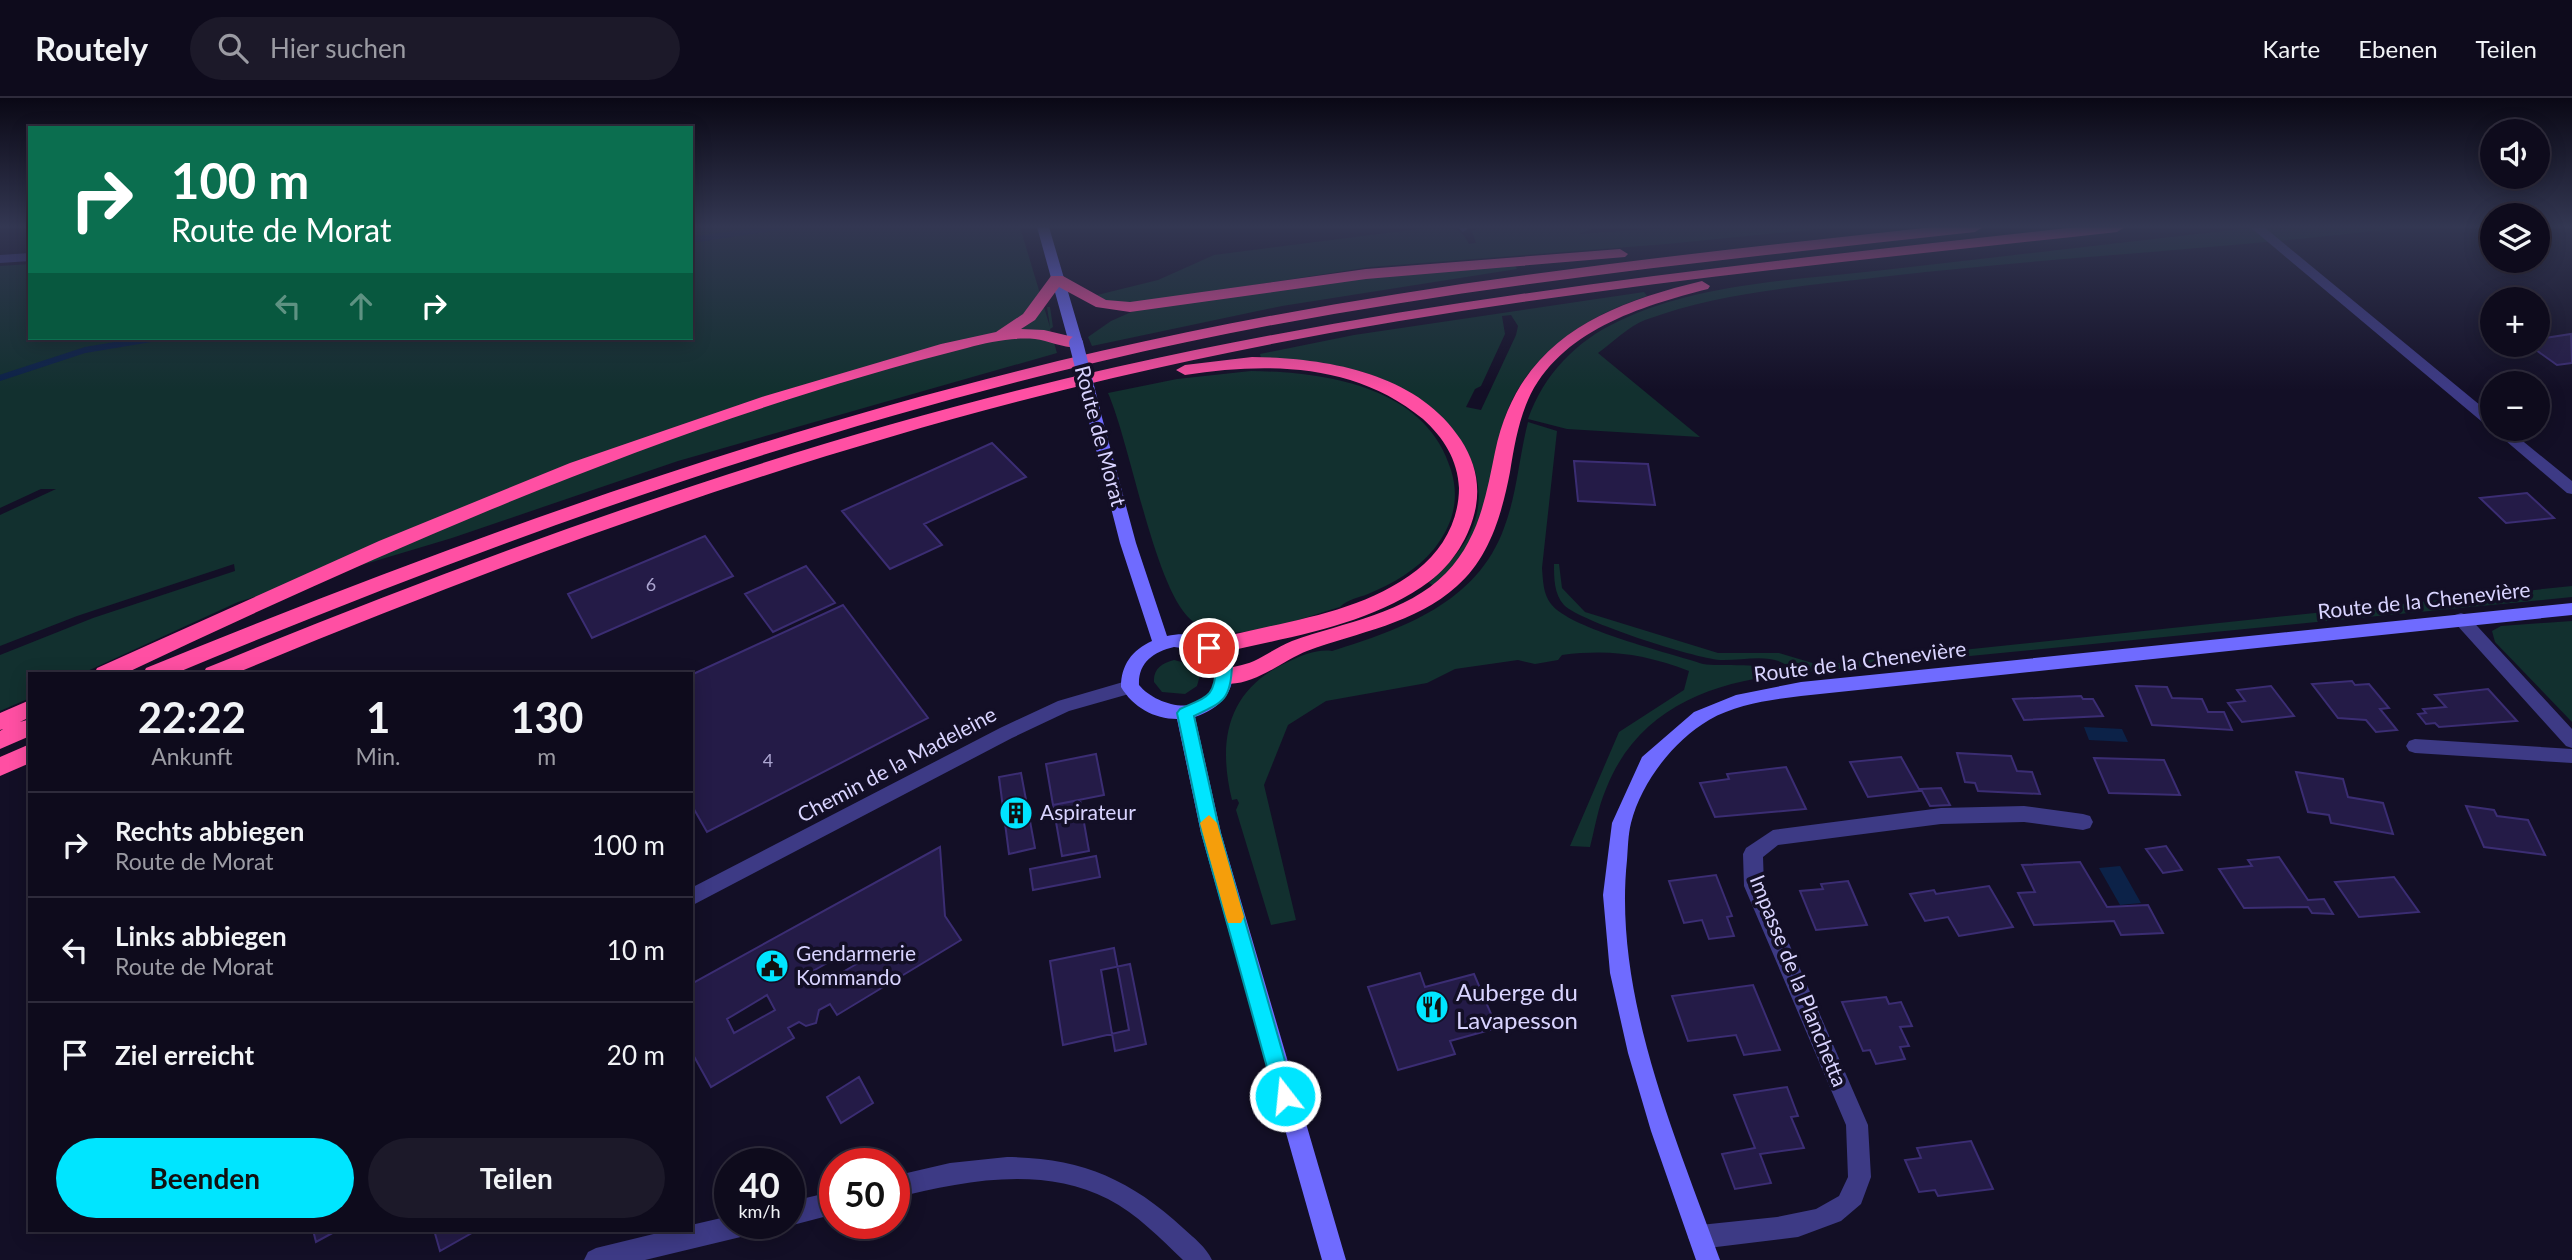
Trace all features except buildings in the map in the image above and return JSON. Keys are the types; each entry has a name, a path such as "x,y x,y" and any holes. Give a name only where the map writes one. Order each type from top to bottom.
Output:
{"highway":[{"path":"999,337 1029,317 1055,281"},
{"path":"1061,281 1090,298 1113,306 1149,305 1316,281"},
{"path":"158,672 355,591 582,507 758,449 995,382 1170,341 1377,302 1517,281"},
{"path":"218,672 388,602 580,530 769,467 946,415 1089,378 1347,324 1628,281"},
{"path":"1226,676 1262,666 1300,646 1381,622 1442,587 1467,563 1483,536 1493,509 1513,418 1529,383 1545,361 1583,329 1625,308 1714,281"},
{"path":"108,672 348,561 509,493 677,430 830,382 999,337 1038,334 1076,343"},
{"path":"946,415 1022,405 1205,366 1247,363 1293,364 1352,374 1398,392 1423,408 1447,433 1461,455 1468,479 1468,506 1460,531 1445,554 1425,574 1399,592 1369,606 1285,631 1209,648"},
{"path":"0,722 28,709"},
{"path":"0,740 28,728"},
{"path":"0,767 28,755"}],"main road":[{"name":"Route de Morat","path":"1058,281 1128,542 1161,643"},
{"name":"Route de la Chenevière","path":"1709,1260 1645,1079 1623,982 1614,909 1615,856 1629,797 1649,762 1678,731 1723,706 1755,696 2572,609"},
{"path":"1183,641 1209,648 1224,665 1226,676 1223,688 1215,700 1185,713 1157,711 1145,706 1130,687 1131,667 1138,657 1161,643 1183,641"},
{"path":"1185,713 1211,833 1334,1260"}],"street":[{"path":"2321,281 2480,413"},
{"path":"2514,441 2572,489"},
{"path":"2461,619 2572,741"},
{"name":"Chemin de la Madeleine","path":"693,897 1006,733 1063,706 1130,687"},
{"path":"2415,746 2572,757"},
{"name":"Impasse de la Planchetta","path":"1700,1237 1813,1222 1848,1203 1858,1180 1860,1148 1857,1125 1755,886 1753,853 1773,838 1941,816 2024,814 2083,822"},
{"path":"910,1183 1008,1166 1068,1173 1117,1192 1159,1221 1200,1260"},
{"path":"596,1260 714,1231"}],"green space":[{"path":"0,281 28,281 28,340 693,340 693,281 1036,281 1050,327 1047,307 1050,307 1053,327 1050,329 1057,353 678,461 452,538 238,602 85,672 28,672 28,699 0,711 0,655 93,618 235,571 234,564 77,616 0,646 0,515 56,489 41,489 0,508"},
{"path":"1153,281 1278,281 1137,303 1081,299"},
{"path":"1338,281 1439,281 1282,306 1092,346 1088,337 1111,321 1138,309"},
{"path":"1781,281 1847,281 1735,296 1675,310 1639,323 1598,353 1700,437 1567,429 1528,419 1552,373 1576,349 1603,329 1650,308 1682,298"},
{"path":"1644,292 1647,296 1578,328 1539,361 1524,380 1511,402 1502,427 1490,497 1483,518 1465,550 1434,586 1429,583 1466,540 1478,507 1478,483 1471,459 1458,438 1441,418 1421,401 1400,387 1377,377 1335,365 1261,358 1260,354 1354,335","holes":["1511,315 1518,326 1481,410 1466,407 1475,389 1481,386 1505,334 1502,316"]},
{"path":"1251,371 1310,375 1340,381 1369,389 1396,402 1420,419 1438,442 1451,470 1455,501 1441,540 1420,563 1395,581 1340,607 1260,630 1228,633 1202,627 1190,619 1177,602 1154,547 1108,393 1177,379"},
{"path":"1528,422 1557,431 1542,568 1545,591 1551,604 1578,622 1645,647 1703,664 1758,666 1782,675 1727,685 1701,694 1655,721 1635,740 1619,762 1603,796 1590,847 1570,846 1619,732 1684,690 1689,671 1657,660 1627,654 1579,653 1562,655 1558,660 1535,664 1518,660 1455,669 1427,683 1326,701 1288,725 1264,785 1296,920 1271,925 1236,810 1239,803 1237,799 1232,800 1228,778 1227,736 1240,701 1269,672 1310,653 1332,651 1410,622 1456,594 1476,576 1492,554 1504,528 1515,489"},
{"path":"1554,564 1559,564 1562,588 1585,612 1718,653 1779,653 1819,665 2572,586 2572,597 1796,673 1779,661 1770,659 1720,660 1687,653 1592,620 1561,601 1555,586"},
{"path":"2572,621 2572,722 2495,642 2492,631 2501,626"},
{"path":"1174,660 1194,665 1200,675 1197,686 1185,694 1162,692 1154,682 1159,667"}],"water":[{"path":"2084,727 2122,729 2128,742 2089,740"},
{"path":"2120,866 2141,903 2120,905 2099,868"}],"waterway":[{"path":"0,378 85,350 145,340"}],"slow traffic":[{"path":"1209,823 1235,917"}],"place":[{"name":"Aspirateur","path":"1016,813"},
{"name":"Gendarmerie Kommando","path":"772,966"},
{"name":"Auberge du Lavapesson","path":"1432,1007"}],"route":[{"path":"1209,648 1224,665 1226,676 1223,688 1215,700 1202,708 1185,713 1211,833 1285,1096"}]}
